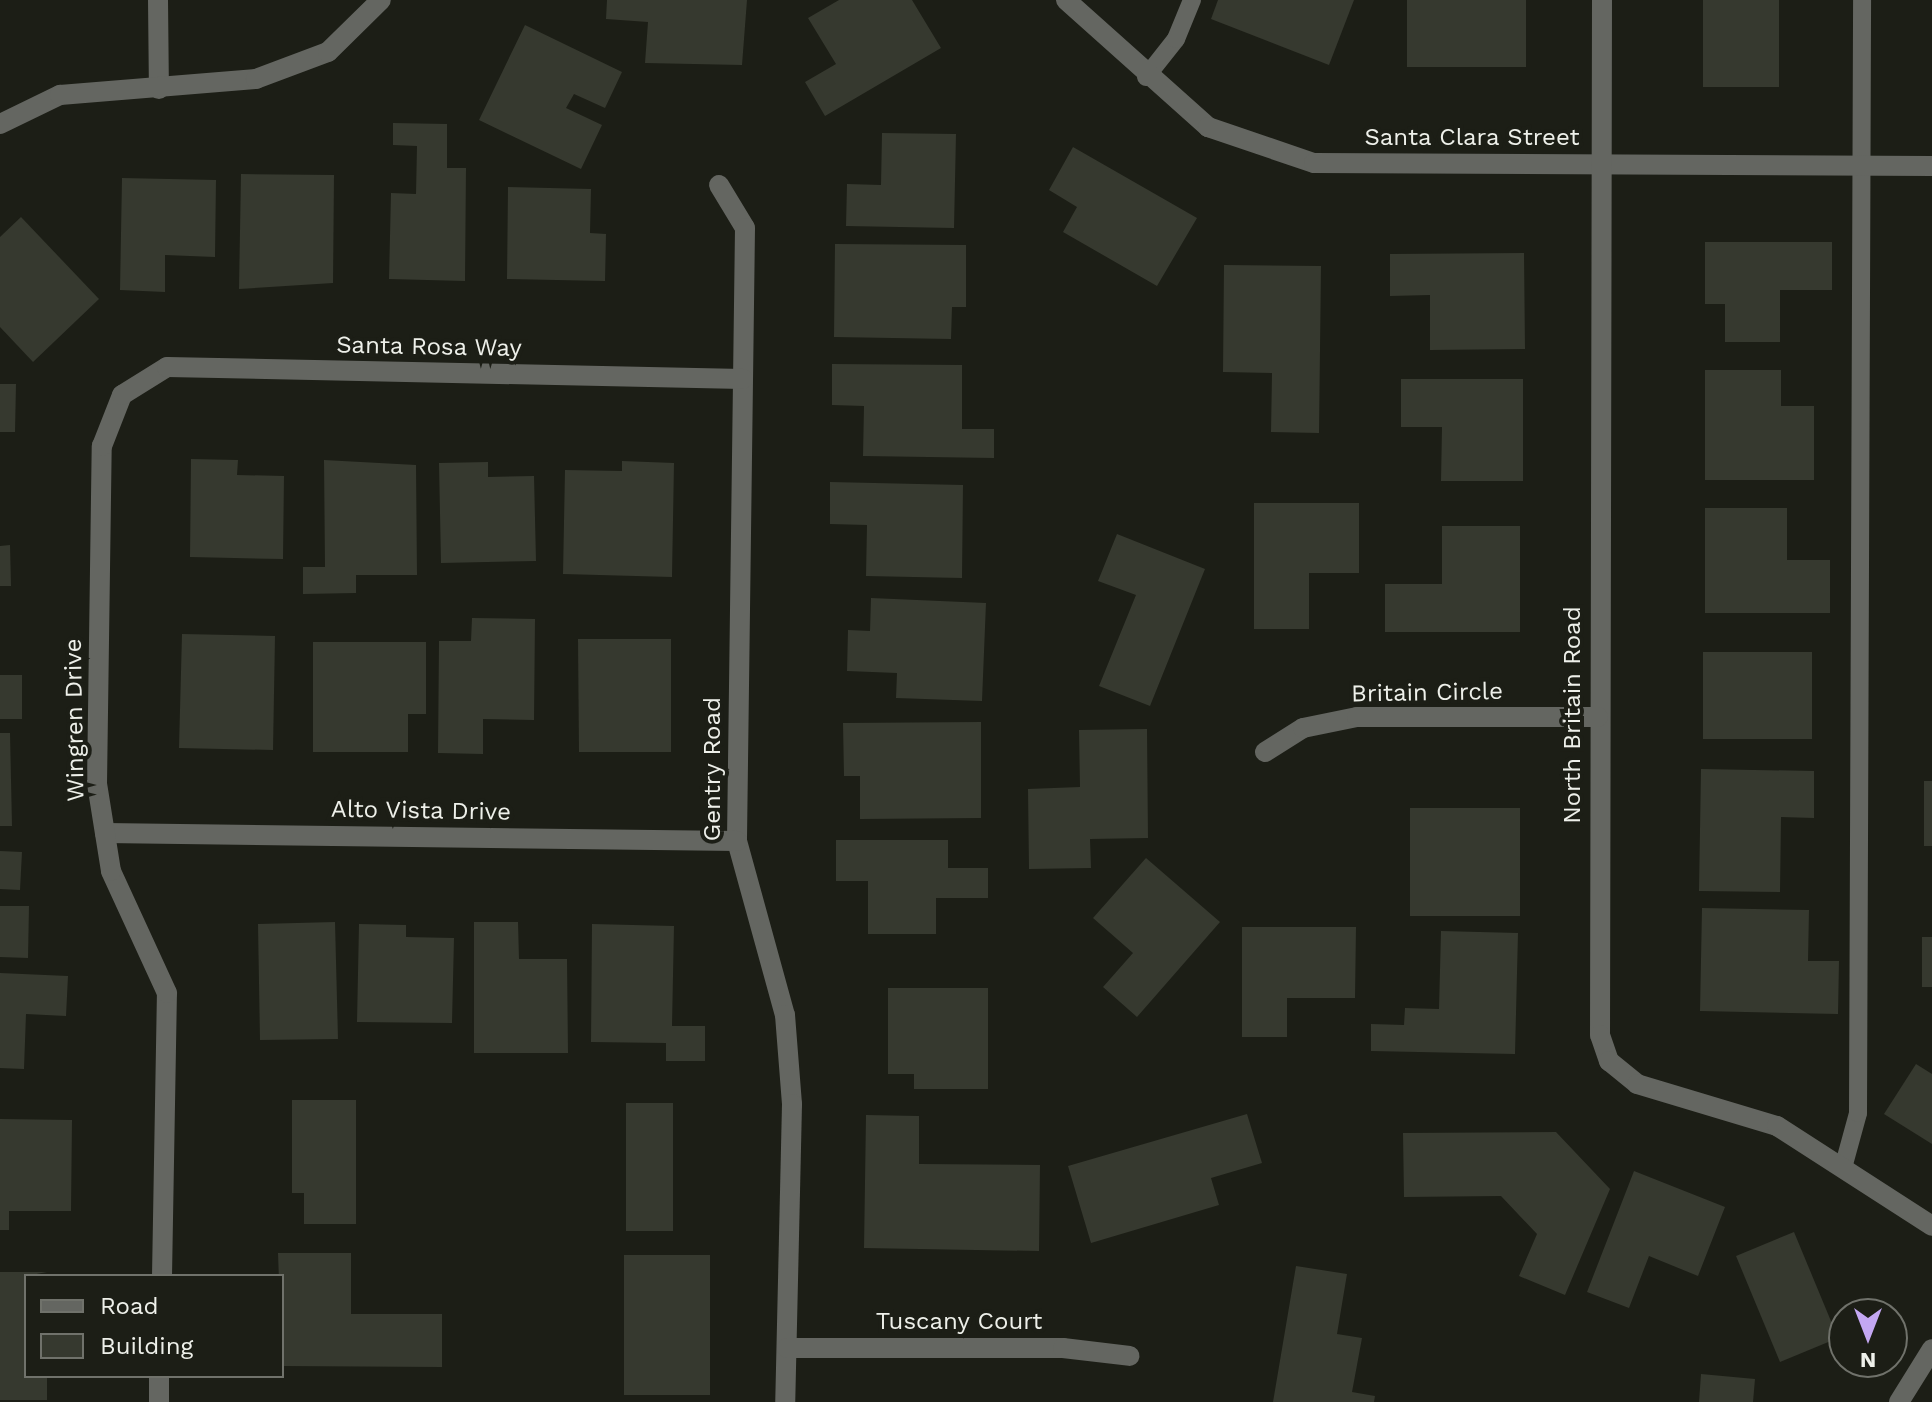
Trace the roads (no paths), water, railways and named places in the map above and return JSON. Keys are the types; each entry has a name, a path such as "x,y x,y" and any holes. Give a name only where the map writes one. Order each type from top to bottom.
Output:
{"street":[{"path":"158,0 159,89"},
{"path":"0,124 60,95 256,79 328,52 381,0"},
{"name":"Santa Clara Street","path":"1066,0 1146,77 1208,127 1314,163 1932,166"},
{"name":"North Britain Road","path":"1602,0 1598,717 1600,1035 1609,1061 1663,1097 1777,1126 1932,1226"},
{"name":"Gentry Road","path":"719,185 745,228 737,841 785,1015 792,1104 785,1402"},
{"name":"Santa Rosa Way","path":"122,395 167,367 743,379"},
{"name":"Wingren Drive","path":"122,395 102,446 97,784 111,871 167,993 162,1274"},
{"name":"Britain Circle","path":"1265,752 1303,728 1357,717 1598,717"},
{"name":"Alto Vista Drive","path":"105,833 737,841"},
{"name":"Tuscany Court","path":"787,1348 1063,1348 1130,1356"},
{"path":"1899,1402 1932,1349"},
{"path":"159,1378 159,1402"}],"lane":[{"path":"1146,77 1176,39 1192,0"},
{"path":"1843,1168 1858,1113 1862,0"}]}
